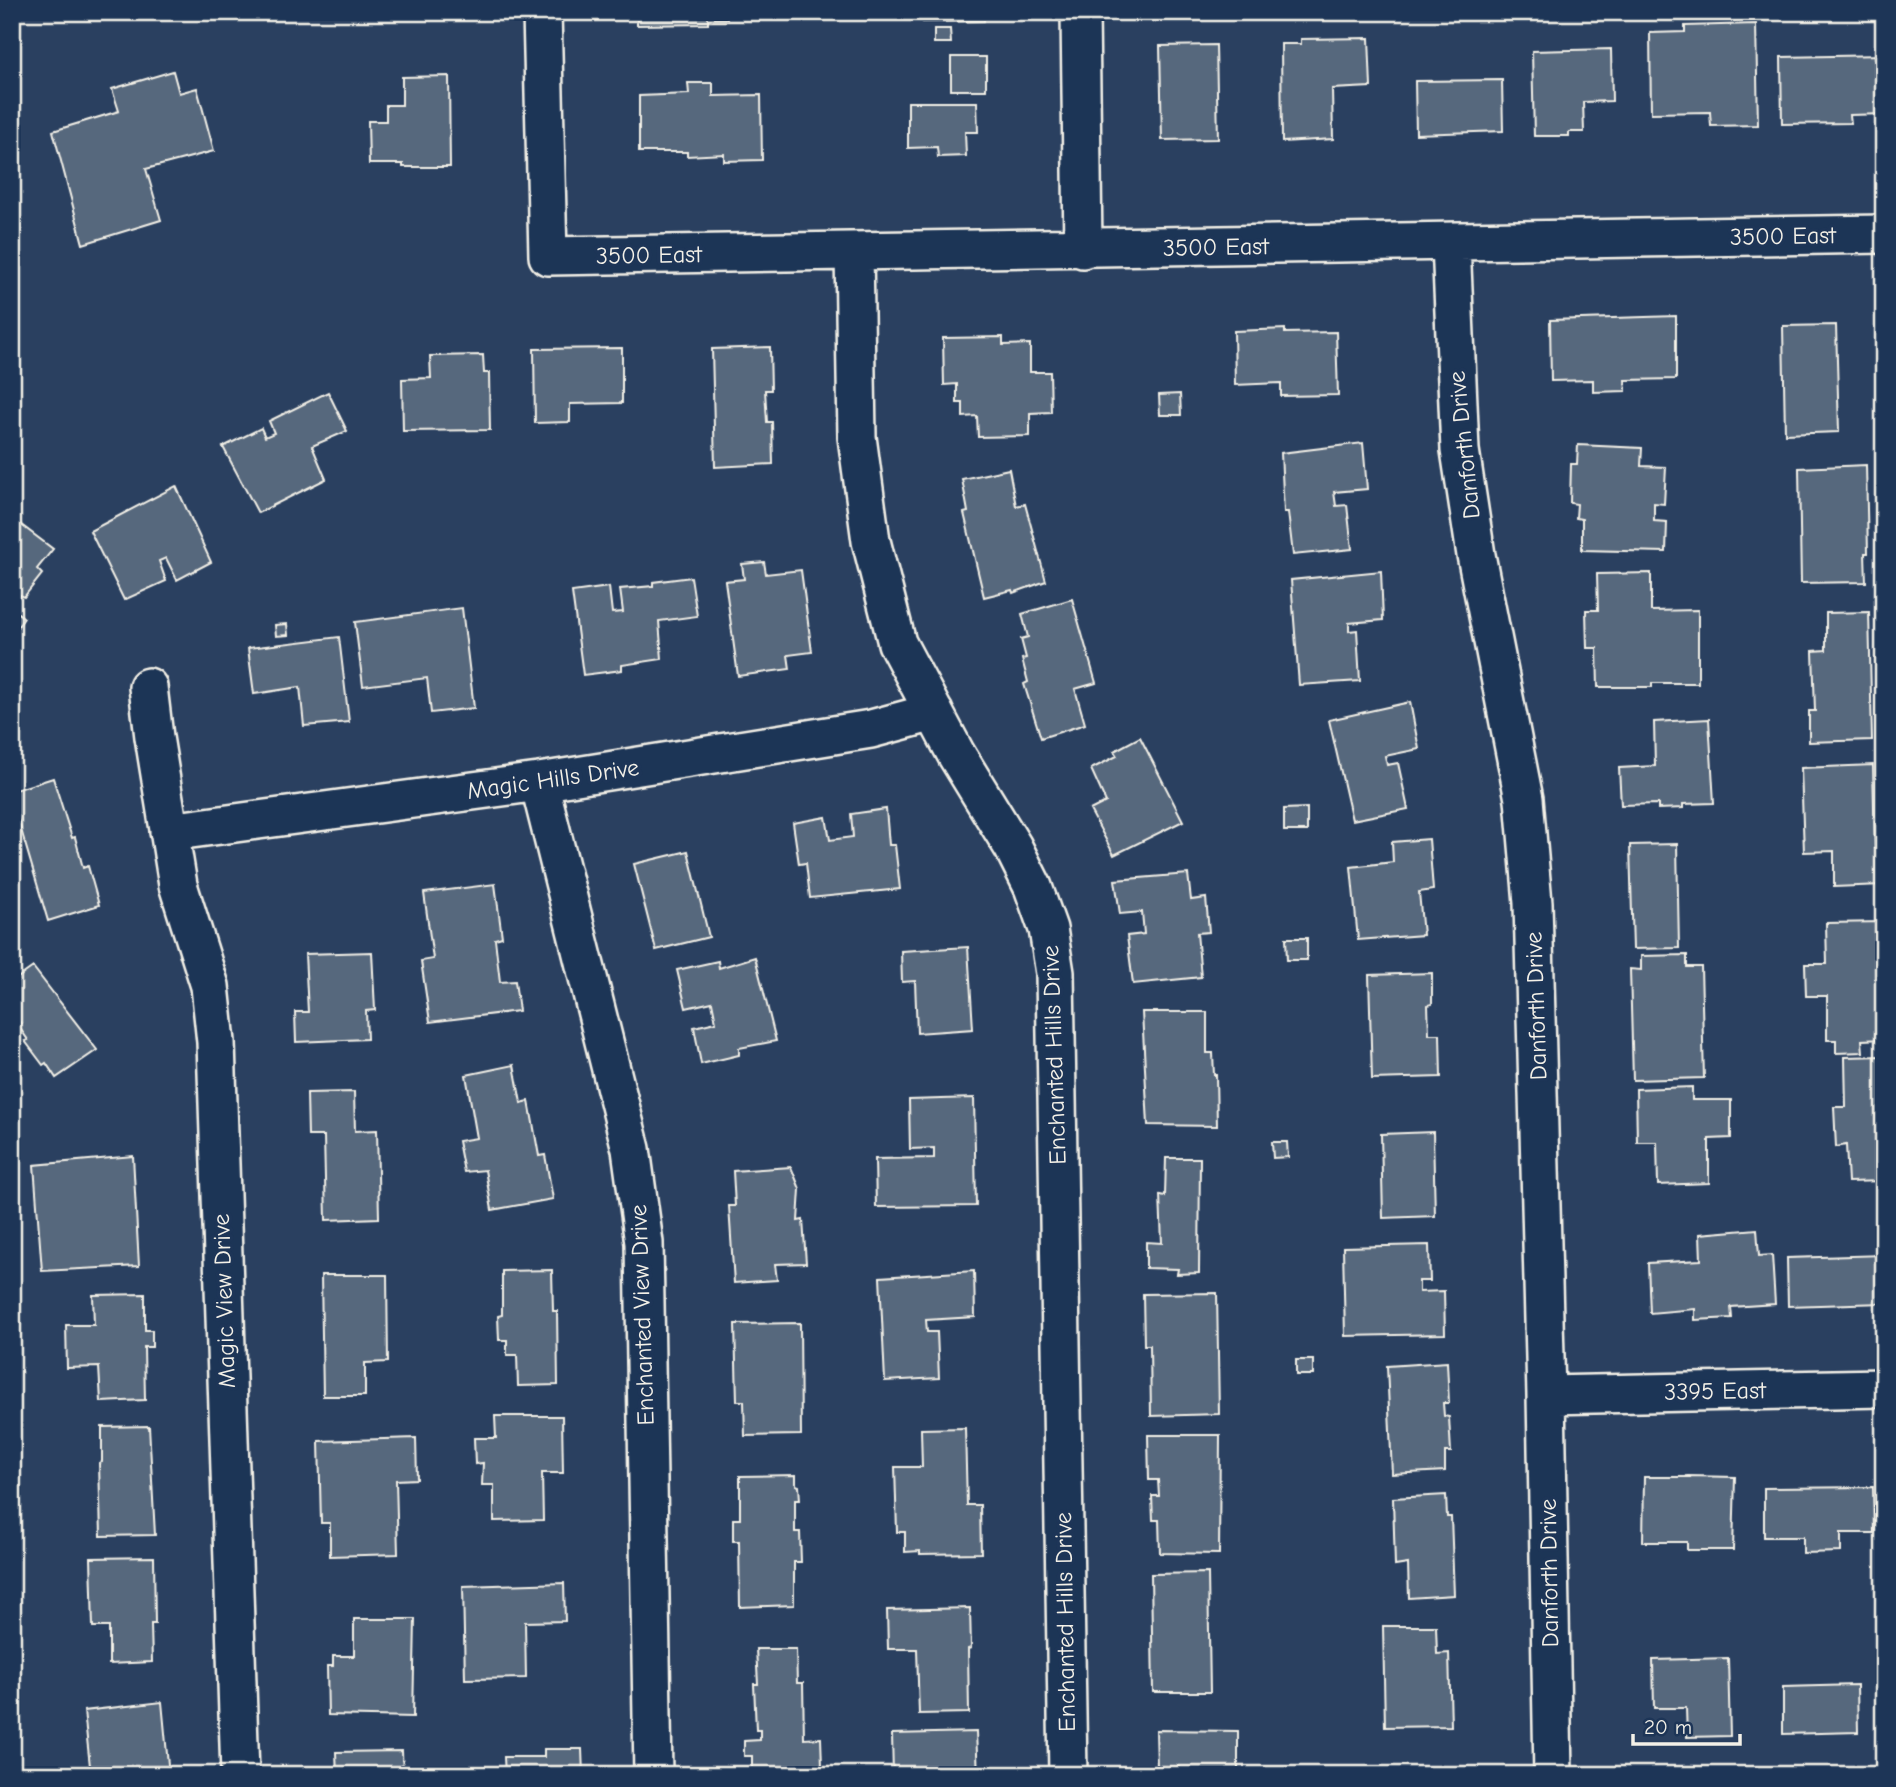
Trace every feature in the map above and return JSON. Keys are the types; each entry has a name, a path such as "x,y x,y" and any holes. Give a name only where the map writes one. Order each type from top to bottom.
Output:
{"street":[{"name":"3500 East","path":"542,12 548,256 1884,234"},
{"path":"1080,12 1083,249"},
{"name":"Danforth Drive","path":"1451,243 1460,450 1476,555 1524,799 1531,877 1546,1395 1553,1775"},
{"name":"Enchanted Hills Drive","path":"854,251 857,437 871,541 897,643 1033,887 1048,929 1055,973 1068,1775"},
{"name":"Magic View Drive","path":"148,687 178,885 210,986 216,1042 240,1775"},
{"name":"Magic Hills Drive","path":"169,832 539,782 871,729 934,712"},
{"name":"Enchanted View Drive","path":"539,782 631,1149 644,1243 653,1775"},
{"name":"3395 East","path":"1546,1395 1884,1388"}],"building":[{"path":"637,12 727,12 727,19 708,19 708,24 637,25"},
{"path":"923,12 984,12 984,21 923,22"},
{"path":"1756,24 1758,125 1711,126 1710,112 1651,113 1650,33 1685,32 1685,26"},
{"path":"934,29 950,29 951,43 934,43"},
{"path":"1369,38 1371,87 1332,89 1333,139 1282,142 1281,44 1301,44 1301,39"},
{"path":"1216,45 1218,139 1162,140 1160,46"},
{"path":"1611,49 1612,101 1583,102 1584,132 1569,132 1569,136 1534,136 1532,51"},
{"path":"1884,55 1884,114 1850,115 1851,123 1782,124 1781,57"},
{"path":"951,57 986,57 986,90 951,90"},
{"path":"173,71 179,93 197,88 214,151 146,169 161,220 83,244 53,131 119,111 112,89"},
{"path":"449,76 450,167 369,164 368,121 386,121 386,105 402,105 402,77"},
{"path":"1502,80 1503,131 1416,134 1415,81"},
{"path":"688,83 713,83 713,96 761,95 762,160 724,161 724,154 687,156 687,152 639,152 639,96 689,94"},
{"path":"908,102 977,102 978,132 965,132 966,156 938,157 937,147 908,148"},
{"path":"1676,316 1676,379 1625,380 1626,391 1593,392 1593,380 1551,381 1550,320"},
{"path":"1836,325 1839,432 1785,434 1783,326"},
{"path":"1285,329 1285,333 1336,332 1338,395 1281,396 1281,383 1235,385 1234,331"},
{"path":"1003,337 1003,345 1030,344 1030,372 1050,372 1051,412 1030,413 1030,436 978,437 977,416 963,417 963,403 957,403 957,384 944,385 943,338"},
{"path":"770,347 771,390 765,390 767,422 772,422 773,464 715,467 712,349"},
{"path":"622,348 622,403 570,404 570,422 535,423 534,349"},
{"path":"483,355 484,373 489,373 490,430 403,431 402,379 431,378 430,356"},
{"path":"328,392 347,431 312,446 326,479 258,513 223,447 261,428 265,437 274,433 269,421"},
{"path":"1180,394 1181,415 1160,415 1159,395"},
{"path":"1363,443 1367,489 1334,492 1336,506 1347,505 1352,549 1293,555 1288,512 1284,512 1281,453"},
{"path":"1578,445 1642,448 1641,466 1666,467 1664,504 1654,503 1654,521 1667,522 1666,552 1582,550 1582,519 1576,518 1577,504 1570,503 1571,464 1577,464"},
{"path":"1866,465 1866,582 1801,583 1799,468"},
{"path":"1009,469 1016,506 1025,504 1046,581 1013,593 1012,590 984,597 964,513 968,512 962,479"},
{"path":"176,486 211,562 177,580 166,558 159,561 166,581 124,600 90,531"},
{"path":"12,518 53,549 37,569 42,574 24,597 20,595 12,605"},
{"path":"764,562 766,574 801,570 812,652 788,655 790,669 738,676 725,581 744,579 742,564"},
{"path":"1381,571 1383,620 1349,623 1349,631 1357,630 1360,681 1299,685 1291,580"},
{"path":"1651,573 1651,611 1698,610 1698,683 1652,683 1652,687 1598,687 1597,648 1587,648 1586,610 1598,610 1597,574"},
{"path":"691,577 697,616 659,621 662,659 622,665 622,670 583,675 572,592 609,587 612,613 623,612 620,589 653,586 653,582"},
{"path":"1072,599 1096,683 1075,689 1085,724 1041,738 1024,684 1028,682 1022,659 1026,658 1021,639 1028,637 1022,614"},
{"path":"12,608 24,618 12,635"},
{"path":"462,608 474,708 431,713 427,678 363,686 355,622"},
{"path":"1869,612 1872,740 1809,742 1809,711 1815,711 1813,651 1826,650 1826,613"},
{"path":"287,624 288,635 276,636 275,625"},
{"path":"339,637 349,722 304,726 300,687 254,694 248,648"},
{"path":"1410,702 1419,749 1385,756 1387,765 1398,763 1408,809 1352,820 1329,720"},
{"path":"1709,719 1714,803 1683,804 1683,808 1658,809 1658,804 1621,805 1619,768 1655,766 1654,722"},
{"path":"1140,737 1183,821 1114,855 1090,810 1106,802 1091,769 1117,756 1114,751"},
{"path":"1873,765 1875,848 1881,848 1882,885 1834,887 1834,851 1804,852 1801,768"},
{"path":"53,778 72,838 75,837 83,868 88,866 99,905 48,921 12,799 12,791"},
{"path":"1307,808 1307,831 1284,831 1284,809"},
{"path":"886,809 889,845 895,845 900,889 810,898 806,863 799,864 793,823 826,817 830,840 853,837 851,814"},
{"path":"1429,839 1433,890 1419,892 1423,935 1358,940 1351,867 1393,862 1392,842"},
{"path":"1677,844 1679,948 1633,949 1630,845"},
{"path":"688,851 709,937 656,950 634,864"},
{"path":"1188,874 1191,900 1206,898 1209,932 1197,933 1201,977 1133,984 1127,936 1144,934 1142,912 1120,914 1115,880"},
{"path":"495,884 502,937 495,939 500,982 515,981 519,1011 430,1022 421,961 433,959 424,893"},
{"path":"1884,922 1884,1039 1862,1040 1863,1052 1836,1053 1836,1040 1827,1040 1827,996 1806,996 1805,964 1827,964 1826,923"},
{"path":"1286,938 1307,938 1307,960 1287,960"},
{"path":"968,947 973,1029 917,1033 915,981 902,982 901,951"},
{"path":"372,952 375,1010 366,1011 367,1039 296,1042 295,1012 308,1012 305,954"},
{"path":"1687,955 1687,967 1701,967 1704,1078 1633,1080 1630,969 1641,970 1641,956"},
{"path":"755,957 776,1041 739,1048 739,1055 701,1064 694,1027 716,1022 712,1002 686,1008 677,970 718,961 719,968"},
{"path":"33,967 97,1050 56,1078 25,1041 28,1040 19,1027 22,1025 12,1012 12,982"},
{"path":"1432,973 1432,1004 1428,1005 1429,1034 1440,1034 1441,1077 1372,1079 1369,975"},
{"path":"1142,1012 1207,1012 1207,1053 1213,1053 1217,1126 1148,1125"},
{"path":"1884,1056 1884,1181 1848,1182 1846,1145 1836,1147 1834,1107 1846,1107 1845,1057"},
{"path":"514,1065 521,1103 529,1101 539,1156 545,1155 553,1199 492,1210 485,1170 464,1172 458,1141 477,1138 466,1075"},
{"path":"1692,1087 1692,1100 1731,1100 1731,1138 1709,1139 1709,1183 1658,1185 1657,1142 1637,1142 1636,1089"},
{"path":"354,1092 355,1131 377,1130 379,1218 326,1220 324,1136 308,1136 307,1093"},
{"path":"974,1098 976,1206 876,1207 875,1159 934,1158 934,1148 910,1149 909,1100"},
{"path":"1433,1132 1435,1216 1383,1218 1381,1134"},
{"path":"1272,1142 1287,1142 1288,1157 1273,1158"},
{"path":"133,1156 139,1266 42,1271 34,1165"},
{"path":"1166,1158 1200,1158 1199,1273 1177,1274 1178,1269 1146,1268 1146,1242 1162,1243 1160,1195 1165,1196"},
{"path":"791,1167 800,1189 798,1221 803,1220 806,1263 775,1264 777,1280 734,1283 729,1206 735,1206 733,1171"},
{"path":"1757,1229 1759,1256 1772,1255 1775,1304 1731,1307 1732,1318 1695,1320 1695,1309 1650,1313 1648,1263 1701,1260 1700,1234"},
{"path":"1429,1245 1430,1281 1419,1281 1419,1292 1444,1291 1445,1334 1345,1336 1343,1247"},
{"path":"1884,1255 1884,1303 1788,1306 1787,1258"},
{"path":"552,1270 553,1311 557,1311 558,1385 518,1386 517,1355 507,1355 507,1340 499,1340 502,1271"},
{"path":"974,1271 975,1317 926,1320 927,1332 937,1332 939,1378 885,1381 880,1277"},
{"path":"321,1275 387,1275 388,1362 365,1363 365,1396 323,1396"},
{"path":"1217,1293 1219,1414 1151,1416 1150,1345 1144,1345 1143,1294"},
{"path":"145,1294 145,1330 152,1330 152,1347 144,1347 145,1400 101,1402 99,1367 67,1368 66,1325 94,1325 93,1295"},
{"path":"800,1323 801,1435 745,1436 744,1401 737,1401 735,1324"},
{"path":"1296,1360 1313,1360 1313,1375 1296,1375"},
{"path":"1447,1362 1449,1403 1443,1403 1444,1416 1449,1417 1451,1452 1445,1452 1445,1471 1392,1474 1387,1366"},
{"path":"495,1416 562,1416 563,1473 542,1473 543,1520 494,1521 494,1485 482,1485 483,1463 475,1464 474,1438 496,1438"},
{"path":"149,1426 155,1535 101,1536 99,1463 102,1462 102,1427"},
{"path":"965,1428 967,1505 980,1505 981,1553 905,1552 905,1532 897,1532 895,1467 922,1467 921,1429"},
{"path":"1148,1435 1220,1435 1219,1554 1160,1553 1159,1520 1153,1520 1152,1496 1159,1496 1158,1480 1149,1480"},
{"path":"416,1438 417,1479 396,1480 398,1554 330,1556 330,1523 321,1523 319,1441"},
{"path":"796,1475 800,1500 795,1500 795,1532 800,1532 801,1562 794,1562 794,1605 740,1607 739,1541 733,1541 733,1519 740,1519 740,1476"},
{"path":"1644,1477 1735,1477 1733,1550 1687,1550 1687,1542 1643,1542"},
{"path":"1873,1487 1874,1533 1841,1533 1841,1552 1803,1553 1803,1537 1764,1537 1764,1488"},
{"path":"1446,1495 1447,1517 1451,1517 1454,1595 1409,1598 1408,1564 1395,1566 1393,1498"},
{"path":"154,1557 155,1624 151,1624 152,1662 109,1664 109,1627 93,1627 91,1558"},
{"path":"1208,1573 1210,1692 1153,1692 1151,1574"},
{"path":"564,1583 565,1621 525,1622 526,1678 465,1679 463,1586"},
{"path":"970,1608 969,1713 919,1714 917,1649 888,1649 887,1610"},
{"path":"354,1619 415,1619 413,1717 328,1715 327,1666 333,1666 333,1656 354,1656"},
{"path":"1383,1626 1436,1626 1437,1654 1449,1653 1451,1726 1385,1727"},
{"path":"756,1649 796,1649 797,1683 803,1683 804,1739 821,1738 822,1766 752,1769 752,1756 744,1756 744,1741 760,1740 760,1730 756,1730"},
{"path":"1728,1658 1730,1736 1687,1737 1686,1708 1654,1708 1653,1660"},
{"path":"1857,1685 1858,1732 1783,1734 1783,1687"},
{"path":"162,1702 169,1775 91,1775 84,1711"},
{"path":"1156,1730 1238,1731 1238,1775 1180,1775 1180,1767 1157,1767"},
{"path":"976,1732 978,1775 893,1775 892,1734"},
{"path":"544,1749 582,1749 583,1775 505,1775 504,1757 544,1757"},
{"path":"402,1751 403,1775 337,1775 336,1752"}]}
